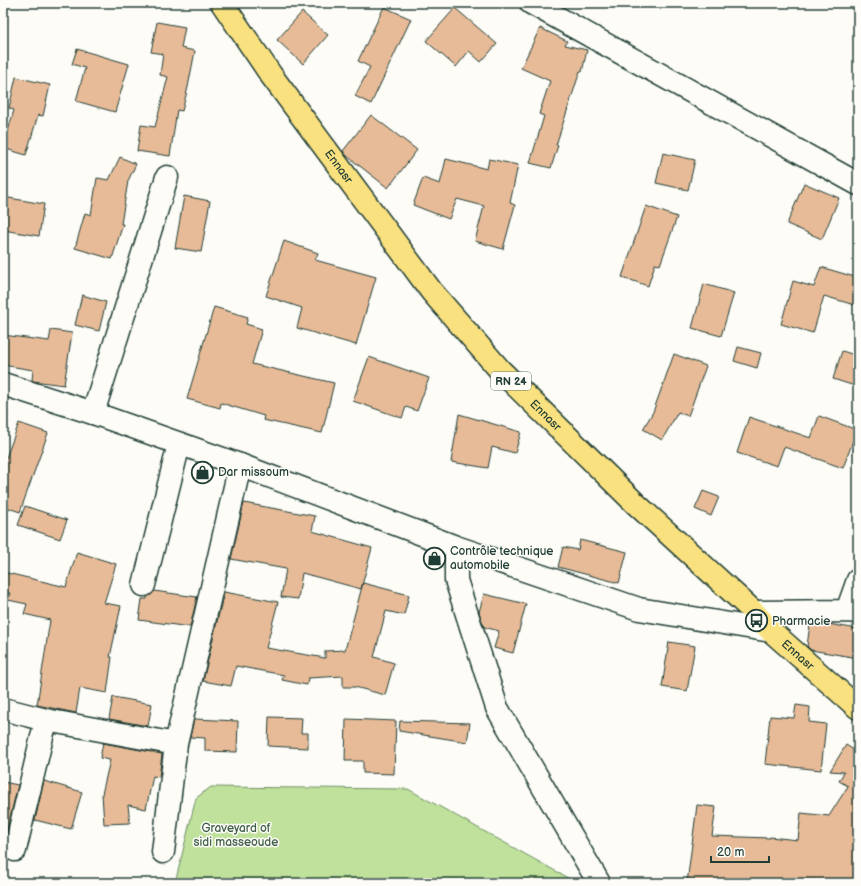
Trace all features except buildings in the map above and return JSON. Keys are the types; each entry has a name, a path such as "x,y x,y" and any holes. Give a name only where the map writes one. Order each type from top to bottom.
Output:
{"main road":[{"name":"Ennasr","path":"222,3 271,75 432,292 500,370 636,504 754,612 771,631 858,708"}],"street":[{"path":"532,3 858,184"},
{"path":"93,413 167,177"},
{"path":"3,384 93,413 240,465 456,547 639,609 771,631"},
{"path":"144,585 179,444"},
{"path":"163,852 176,744 240,465"},
{"path":"456,547 456,580 497,708 599,883"},
{"path":"754,612 853,611 858,580"},
{"path":"3,710 46,720 176,744"},
{"path":"15,850 46,720"}],"green space":[{"name":"Graveyard of sidi masseoude","path":"211,787 408,789 577,883 175,883 196,798"}],"place":[{"name":"Dar missoum","path":"203,472"},
{"name":"Contrôle technique automobile","path":"435,558"},
{"name":"Pharmacie","path":"756,621"}]}
